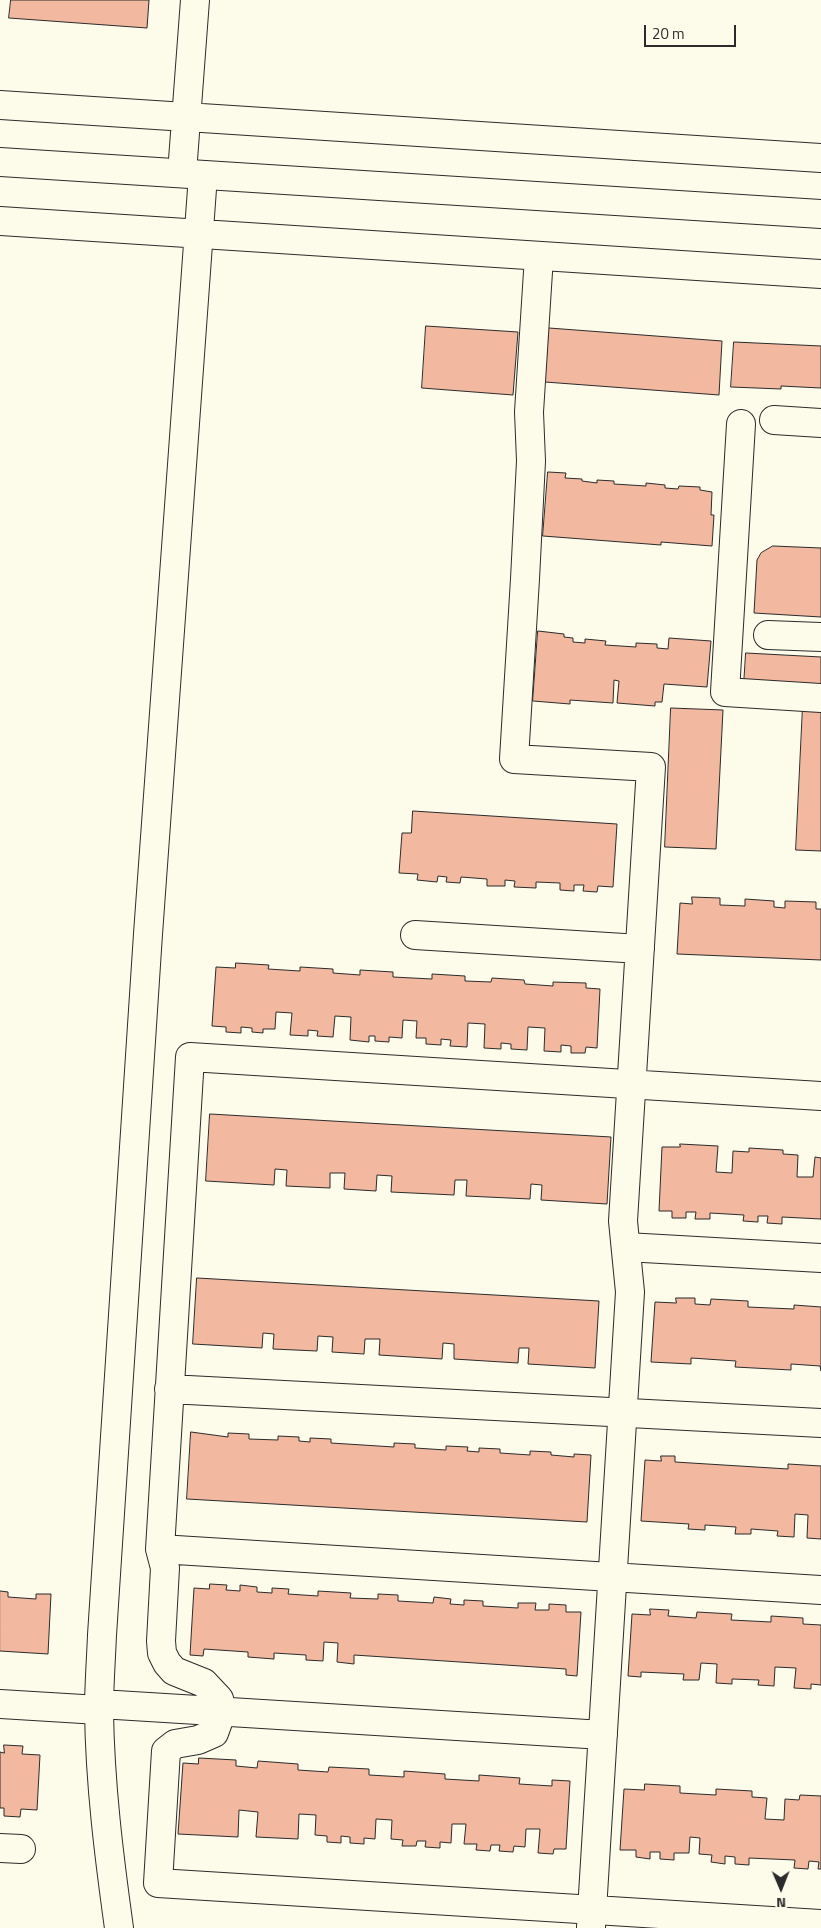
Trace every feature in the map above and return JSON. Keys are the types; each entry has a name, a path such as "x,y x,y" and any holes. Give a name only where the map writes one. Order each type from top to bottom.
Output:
{"street":[{"path":"119,1928 108,1850 100,1707 102,1635 148,934 198,234 187,116 195,0"},
{"path":"0,105 821,158"},
{"path":"0,162 821,214"},
{"path":"0,221 821,274"},
{"path":"539,256 530,412 531,461 514,758 651,767 623,1221 630,1292 591,1919"},
{"path":"774,420 821,423"},
{"path":"740,424 725,692 821,698"},
{"path":"768,635 821,637"},
{"path":"415,935 640,949"},
{"path":"821,1096 190,1057 160,1549 165,1568 161,1641 162,1653 166,1663 174,1672 204,1683 219,1698 222,1711 214,1733 198,1740 175,1744 166,1751 158,1883 591,1919 821,1924"},
{"path":"626,1247 821,1258"},
{"path":"169,1389 821,1423"},
{"path":"160,1549 821,1590"},
{"path":"0,1704 222,1711 603,1735"}],"building":[{"path":"11,0 149,0 147,28 9,18"},
{"path":"426,326 518,332 513,395 422,388"},
{"path":"549,328 722,341 719,395 545,382"},
{"path":"734,342 821,346 821,388 781,386 781,389 731,387"},
{"path":"548,472 566,473 565,478 582,479 582,481 597,483 597,480 614,481 614,484 646,486 646,483 665,485 665,488 678,489 679,486 700,487 700,490 712,492 711,515 714,515 712,546 661,542 661,545 543,536"},
{"path":"773,546 821,548 821,617 754,613 757,560 761,553"},
{"path":"538,631 564,634 564,637 573,638 573,642 585,643 585,639 606,641 605,645 636,647 636,643 657,644 657,648 668,649 669,638 711,641 707,687 664,684 662,702 655,702 655,706 617,703 619,681 614,680 613,703 570,700 570,704 533,701"},
{"path":"746,653 821,657 821,690 744,685"},
{"path":"803,705 821,706 821,851 796,850"},
{"path":"671,708 723,710 716,849 665,847"},
{"path":"413,811 617,824 613,887 598,886 597,892 583,891 584,885 574,885 574,891 560,890 560,883 536,882 536,888 514,887 515,881 505,880 505,886 487,886 487,879 461,877 460,883 446,882 447,877 438,876 437,882 417,880 418,874 399,873 402,833 411,833"},
{"path":"692,897 720,898 720,905 745,906 745,899 774,901 774,907 785,908 785,901 816,902 816,909 821,909 821,960 677,954 680,903 692,904"},
{"path":"236,963 269,965 268,969 300,971 300,967 333,969 333,973 360,975 360,970 393,972 393,977 432,979 432,974 465,976 465,981 491,982 492,978 524,980 525,984 553,986 553,982 586,983 586,988 600,989 597,1048 586,1047 585,1053 571,1053 571,1046 561,1045 561,1052 544,1051 545,1028 528,1027 527,1050 511,1049 511,1044 501,1043 501,1049 484,1048 485,1024 468,1023 467,1047 450,1046 451,1040 441,1039 441,1045 426,1044 426,1038 416,1038 417,1021 403,1020 402,1038 389,1037 389,1042 375,1041 375,1036 369,1036 369,1042 350,1040 351,1017 335,1016 333,1037 317,1036 318,1031 308,1030 308,1036 290,1035 292,1013 276,1012 275,1029 263,1029 263,1033 252,1032 252,1028 241,1027 241,1033 226,1032 226,1027 212,1026 216,967 235,968"},
{"path":"210,1114 611,1137 607,1204 541,1200 542,1185 531,1184 530,1199 466,1196 467,1180 455,1180 454,1195 391,1192 392,1176 377,1175 376,1191 344,1189 345,1173 330,1173 330,1188 286,1186 287,1170 275,1169 274,1185 206,1181"},
{"path":"680,1144 718,1146 716,1172 732,1173 733,1151 749,1152 749,1148 783,1150 783,1154 798,1155 797,1177 813,1177 815,1157 821,1158 821,1219 782,1217 782,1224 767,1223 768,1216 758,1216 758,1222 743,1221 744,1215 710,1213 710,1219 695,1219 696,1212 686,1212 686,1218 672,1218 672,1211 659,1211 662,1147 680,1147"},
{"path":"197,1278 599,1301 595,1368 528,1364 529,1348 519,1348 518,1363 454,1359 454,1344 443,1343 442,1359 379,1355 380,1339 365,1339 364,1354 332,1352 333,1337 318,1336 317,1351 273,1349 274,1334 263,1333 262,1348 193,1344"},
{"path":"676,1298 695,1298 695,1304 710,1305 711,1299 748,1301 748,1307 794,1309 794,1305 821,1307 821,1371 820,1366 791,1364 791,1370 735,1367 736,1361 691,1358 691,1364 651,1362 655,1302 676,1303"},
{"path":"191,1432 228,1437 228,1433 249,1434 249,1439 278,1440 278,1436 299,1437 299,1441 310,1442 310,1438 331,1439 331,1443 394,1447 394,1443 415,1444 415,1448 446,1450 446,1446 468,1447 467,1451 479,1452 479,1448 500,1449 500,1453 530,1455 530,1451 551,1452 551,1455 574,1457 574,1454 591,1455 587,1522 187,1499"},
{"path":"661,1456 675,1456 675,1462 788,1469 788,1464 821,1466 821,1539 807,1538 808,1515 795,1514 794,1537 777,1536 778,1531 751,1529 751,1534 735,1534 736,1527 705,1525 705,1530 688,1529 689,1524 641,1521 645,1460 661,1461"},
{"path":"210,1584 227,1585 226,1590 240,1591 240,1585 257,1587 257,1592 272,1593 272,1588 289,1589 288,1594 318,1596 318,1591 351,1593 350,1598 378,1599 378,1594 398,1595 398,1601 433,1603 434,1597 451,1599 450,1604 464,1605 464,1600 483,1601 483,1606 518,1608 518,1603 536,1603 535,1610 549,1610 549,1604 566,1605 566,1612 581,1612 577,1676 566,1675 566,1669 354,1655 354,1664 337,1662 338,1643 324,1642 323,1661 306,1660 306,1655 274,1653 274,1659 248,1657 248,1652 204,1649 203,1656 190,1655 194,1588 209,1589"},
{"path":"0,1591 8,1592 8,1597 36,1599 36,1594 51,1594 48,1654 0,1651"},
{"path":"650,1609 669,1610 668,1616 696,1618 697,1612 732,1614 731,1620 771,1622 771,1616 803,1618 803,1624 821,1625 821,1685 811,1684 811,1689 794,1688 796,1668 775,1667 774,1686 758,1685 759,1680 732,1679 732,1684 716,1683 717,1664 701,1663 699,1680 683,1680 684,1674 641,1672 641,1677 628,1676 632,1614 650,1615"},
{"path":"4,1745 23,1746 22,1754 40,1755 37,1810 21,1809 20,1817 4,1816 4,1808 0,1808 0,1752 4,1753"},
{"path":"199,1758 236,1760 236,1766 257,1768 258,1761 298,1764 298,1770 328,1772 329,1767 369,1769 369,1775 404,1777 404,1771 445,1774 445,1779 479,1781 479,1775 520,1778 519,1784 552,1786 552,1780 570,1781 566,1849 554,1849 553,1854 538,1853 540,1829 526,1829 525,1847 514,1846 513,1852 499,1851 500,1845 491,1845 490,1851 476,1850 477,1844 464,1844 466,1824 452,1824 451,1843 440,1842 440,1848 425,1847 426,1841 417,1841 416,1846 402,1846 403,1840 391,1839 392,1820 376,1819 375,1839 364,1838 364,1844 350,1843 350,1837 341,1836 341,1843 327,1842 327,1836 315,1835 316,1815 299,1814 298,1839 256,1837 258,1812 239,1810 238,1837 178,1834 183,1763 198,1764"},
{"path":"645,1784 680,1786 680,1793 716,1795 716,1789 752,1791 752,1797 767,1798 765,1819 784,1820 785,1799 799,1800 800,1795 821,1796 821,1869 818,1869 819,1862 809,1861 808,1869 794,1868 795,1860 749,1858 749,1865 735,1864 735,1857 725,1856 725,1864 711,1862 712,1855 699,1854 700,1838 690,1837 689,1853 674,1853 674,1860 660,1859 660,1852 650,1852 650,1859 636,1857 636,1850 620,1850 624,1789 644,1790"}]}
